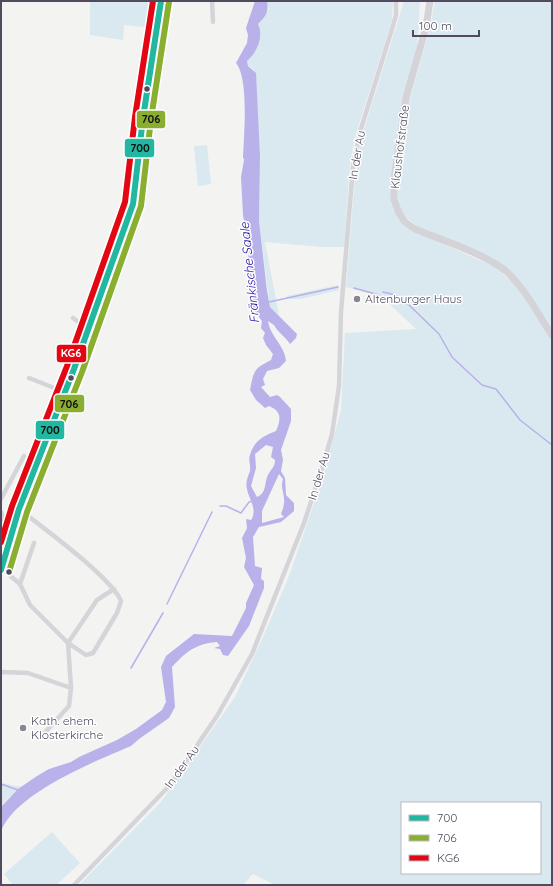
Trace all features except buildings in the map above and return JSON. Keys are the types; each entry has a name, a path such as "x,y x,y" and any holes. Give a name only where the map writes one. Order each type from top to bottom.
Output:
{"main road":[{"path":"1,569 4,546 133,204 143,118 160,1"},
{"name":"Klaushofstraße","path":"430,1 426,27 406,98 398,148 394,199 399,213 405,222 415,229 491,261 507,272 552,334"}],"street":[{"path":"212,1 212,22"},
{"name":"In der Au","path":"74,885 171,784 217,716 252,654 304,523 332,434 340,386 341,312 353,167 360,132 396,15 396,1"},
{"path":"41,429 62,391 82,330 81,324 73,318"},
{"path":"29,378 62,391"},
{"path":"1,499 24,456"},
{"path":"1,569 20,584 30,605 68,643 86,655 93,653 117,613 121,601 114,589 53,535 19,509"},
{"path":"1,512 4,522 1,528"},
{"path":"20,584 34,543"},
{"path":"40,738 69,706 71,688 68,643 97,600 114,589"},
{"path":"1,672 28,673 71,688"}],"shaded area":[{"path":"90,1 155,1 151,28 124,25 123,40 90,35"},
{"path":"255,1 267,1 268,8 266,14 258,24 260,29 260,39 254,53 247,61 248,66 256,73 260,156 259,221 270,307 297,334 296,338 290,344 274,325 268,321 269,326 283,351 286,361 279,368 267,371 263,379 265,385 261,387 270,397 277,395 280,397 291,409 291,421 281,450 283,460 281,471 285,478 286,495 294,503 294,511 281,522 259,527 253,537 255,566 262,568 261,579 264,581 264,588 249,626 228,656 223,655 220,649 214,648 220,646 217,642 203,644 192,649 172,667 175,707 169,718 131,746 78,770 39,791 10,817 1,831 1,807 18,789 49,769 71,762 117,740 136,729 162,710 166,702 161,667 166,656 194,634 232,636 246,608 246,603 254,585 244,567 246,558 242,538 247,528 246,519 251,520 254,512 246,486 250,471 249,457 254,446 263,437 276,431 279,423 279,416 276,410 269,406 265,408 256,400 250,390 255,371 271,360 273,354 263,338 265,333 261,328 262,321 250,305 252,295 248,261 249,251 243,215 241,177 244,160 245,108 243,81 236,63 247,43 248,35 246,28","holes":["266,445 273,447 271,457 275,460 275,462 267,478 264,490 257,497 251,486 256,468 255,454","279,474 283,479 282,488 284,502 281,514 284,517 262,523 262,511"]},
{"path":"267,1 393,1 392,20 355,137 350,163 344,247 322,247 265,242 279,315 270,307 259,221 260,156 254,70 248,65 247,61 250,58 258,24 269,9"},
{"path":"404,1 420,1 419,26 413,76 392,199 414,231 495,267 514,284 552,338 552,885 275,885 253,874 243,885 79,885 161,802 235,697 289,576 322,480 341,410 345,333 416,329 382,297 346,287 355,177 362,136"},
{"path":"435,1 552,1 552,328 534,302 498,262 417,226 402,212 398,198 398,179 410,99 430,28"},
{"path":"207,145 211,184 198,186 194,146"},
{"path":"338,285 339,290 301,299 287,299 287,296"},
{"path":"1,783 22,787 6,800 1,807"},
{"path":"52,832 80,863 56,885 13,885 4,874"}],"waterway":[{"path":"269,302 338,287"},
{"path":"354,288 379,295"},
{"path":"383,292 396,295 410,306 439,334 452,357 482,385 496,389 520,420 552,445"},
{"path":"220,506 226,506 241,513 249,502 253,501"},
{"path":"167,604 212,512"},
{"path":"131,668 163,613"},
{"path":"1,784 18,790"}],"transit line":[{"name":"KG6","path":"1,542 12,506 67,366 125,202 135,117 153,1"},
{"name":"700","path":"1,570 19,509 74,369 133,204 143,118 161,1"},
{"name":"706","path":"9,572 27,512 82,372 141,206 151,119 169,2"}],"place":[{"name":"Altenburger Haus","path":"357,299"},
{"name":"Kath. ehem. Klosterkirche","path":"23,728"}],"water label":[{"name":"Fränkische Saale","path":"249,273"}]}
